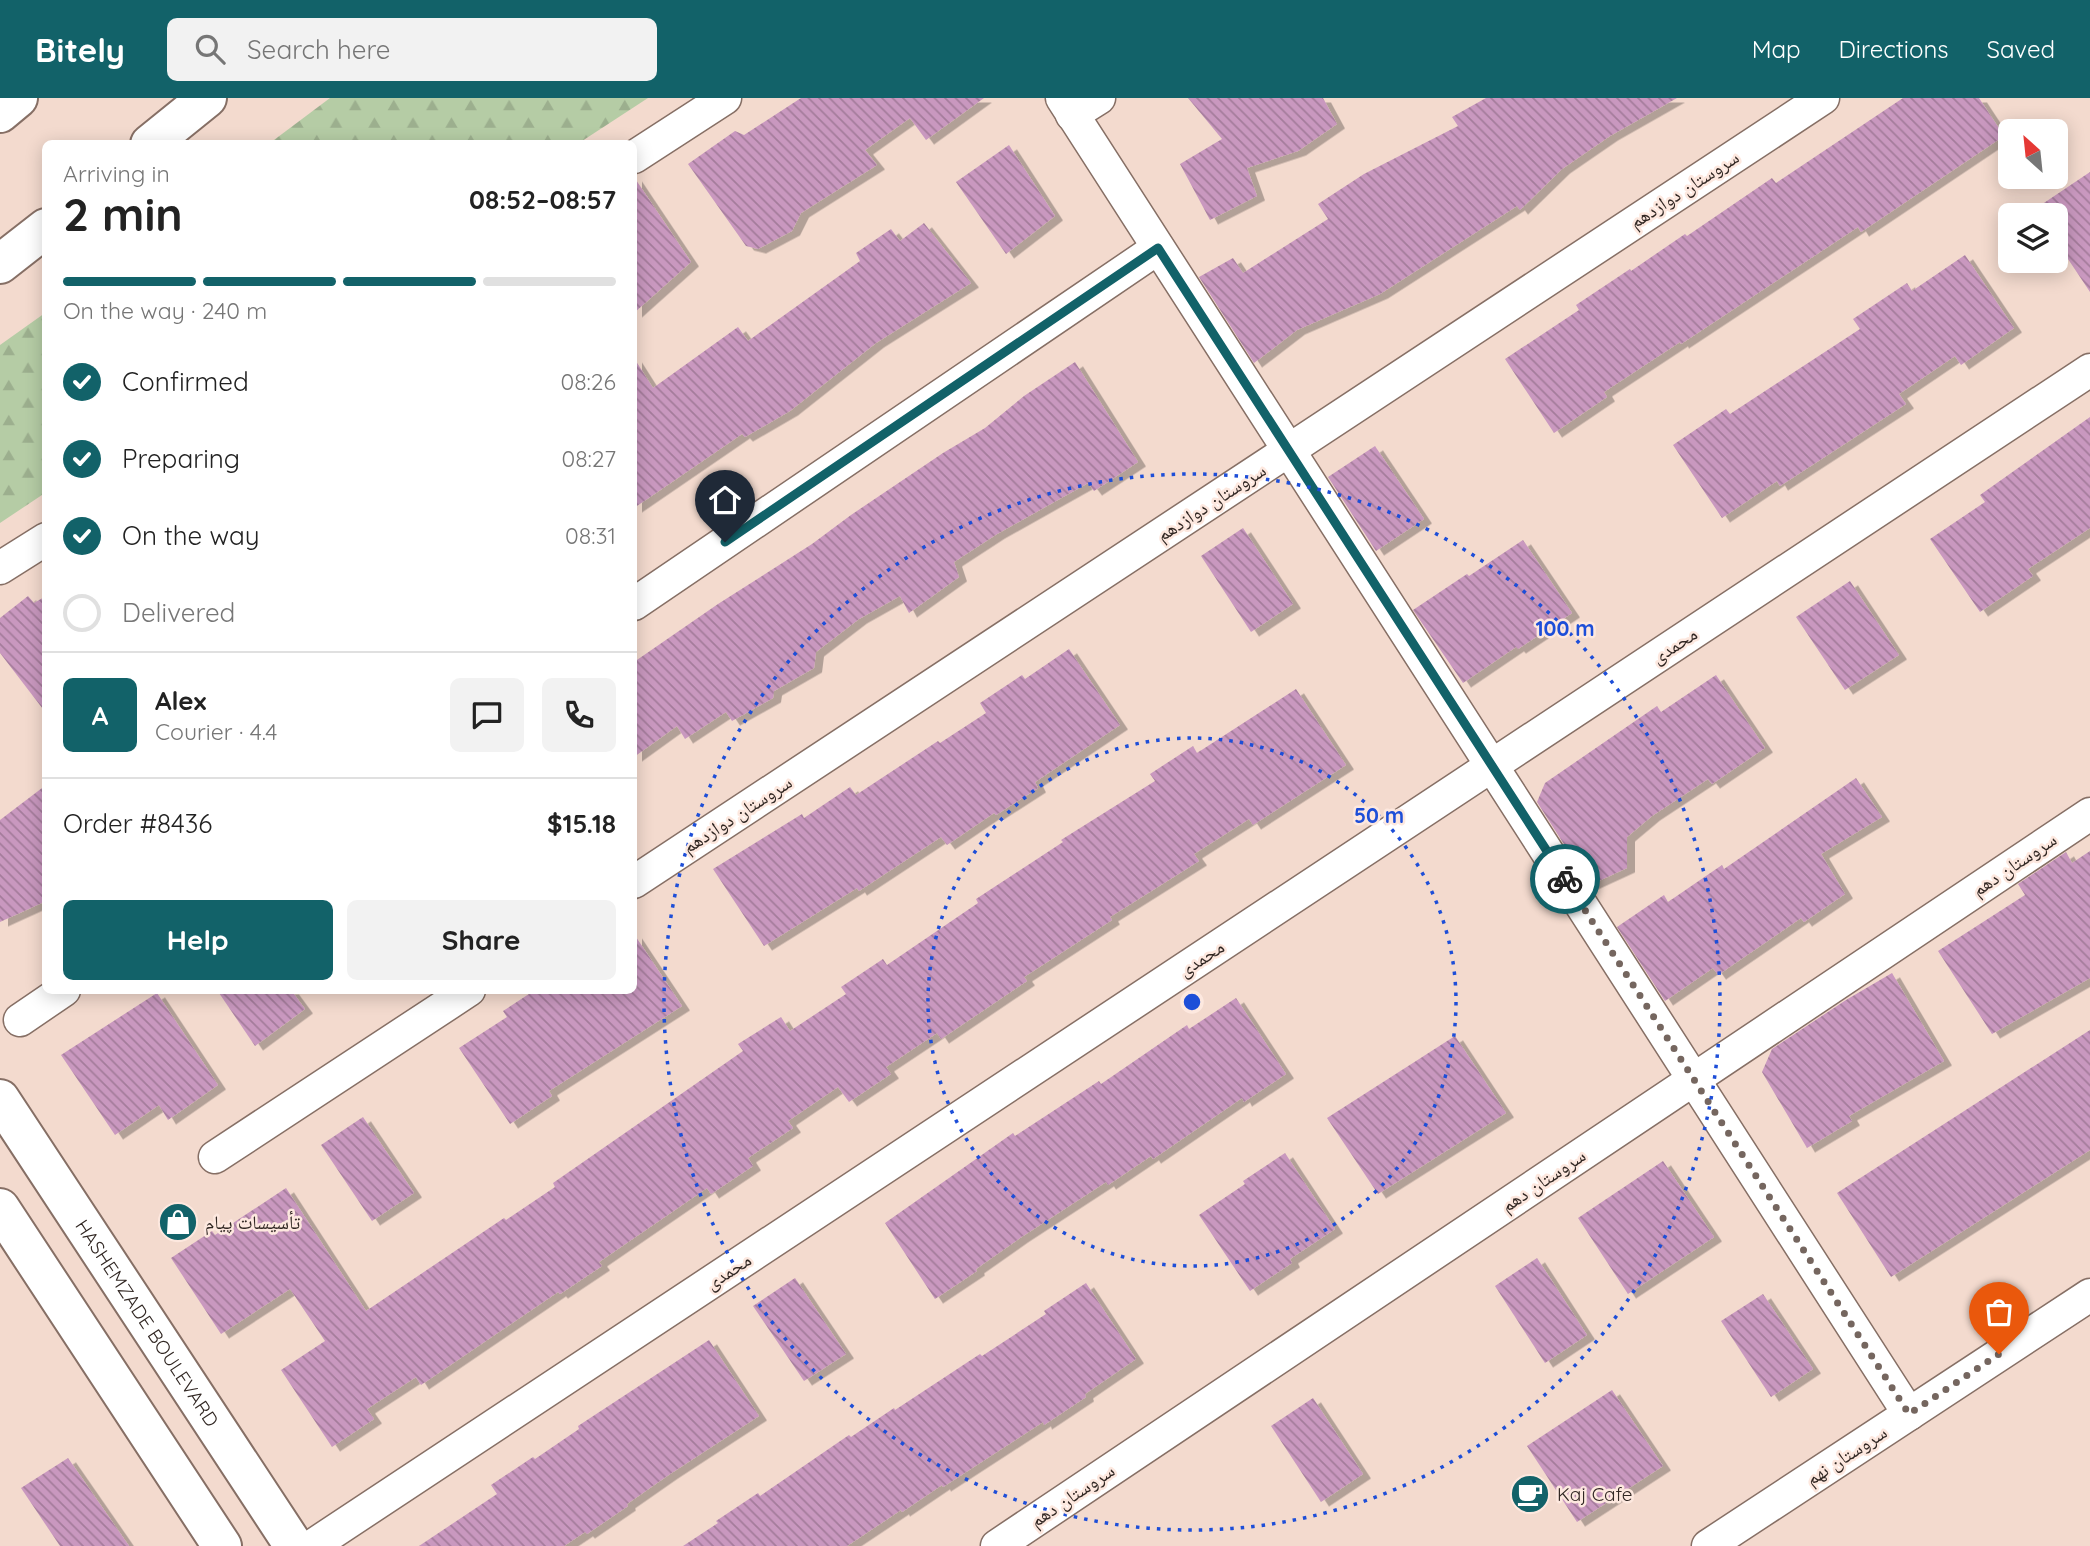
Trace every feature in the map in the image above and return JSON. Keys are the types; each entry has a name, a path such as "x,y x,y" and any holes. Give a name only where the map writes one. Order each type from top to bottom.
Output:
{"main road":[{"path":"0,113 18,98"},
{"path":"155,140 208,98"},
{"path":"0,264 42,231"},
{"name":"HASHEMZADE BOULEVARD","path":"0,1100 294,1546"},
{"path":"0,1208 222,1546"},
{"path":"33,1258 81,1223"}],"street":[{"path":"637,155 725,98"},
{"name":"سروستان دوازدهم","path":"637,880 1823,98"},
{"path":"1078,104 1158,248 1909,1414"},
{"path":"637,602 1158,248"},
{"name":"محمدی","path":"312,1546 2090,370"},
{"path":"0,568 42,542"},
{"name":"سروستان دهم","path":"997,1546 2090,814"},
{"path":"20,1020 58,994"},
{"path":"215,1157 463,994"},
{"name":"سروستان نهم","path":"1708,1546 2090,1295"}],"green space":[{"path":"330,98 648,98 584,140 274,140"},
{"path":"42,315 42,495 0,523 0,345"}],"building":[{"path":"801,98 984,98 926,140 910,118 865,150 877,165 801,213 792,231 758,249 746,246 688,164 735,131 744,135"},
{"path":"1188,98 1323,98 1337,124 1298,151 1247,168 1257,196 1210,220 1180,164 1222,139"},
{"path":"1486,98 1677,98 1610,136 1562,169 1520,210 1517,206 1380,294 1297,330 1254,363 1199,277 1233,258 1243,273 1328,219 1318,204 1364,174 1458,126 1452,117"},
{"path":"1903,98 1979,98 1998,127 1998,140 1861,232 1858,227 1604,392 1607,397 1554,433 1505,359 1579,310 1576,305 1630,269 1631,271 1685,234 1687,236 1772,178 1776,183"},
{"path":"1009,145 1055,216 1006,254 956,182"},
{"path":"2090,172 2090,292 2068,259 2068,203 2044,203"},
{"path":"637,181 691,262 637,310"},
{"path":"924,223 971,283 876,343 790,411 745,437 742,434 637,506 637,363 653,388 738,327 748,341 860,261 856,253 891,229 900,241"},
{"path":"1965,255 2014,328 1961,365 1955,356 1899,394 1906,404 1780,486 1777,481 1722,518 1673,445 1726,409 1730,414 1860,329 1853,319 1907,283 1912,291"},
{"path":"1075,362 1138,462 1094,491 1088,483 997,534 954,562 959,577 909,613 900,596 859,619 816,652 814,668 774,691 773,698 732,721 726,712 685,739 677,726 637,755 637,660 943,453 985,428 1024,396"},
{"path":"2090,417 2090,528 2028,569 2033,576 1980,612 1930,539 1985,502 1980,495"},
{"path":"1375,446 1424,519 1376,551 1328,477"},
{"path":"1243,528 1293,604 1251,632 1201,556"},
{"path":"1523,540 1572,613 1463,683 1413,610"},
{"path":"1850,581 1899,655 1845,690 1796,617"},
{"path":"28,596 34,603 42,598 42,708 0,653 0,618"},
{"path":"1069,649 1120,725 1035,782 1038,788 996,815 994,813 947,845 941,837 859,891 857,888 764,946 713,869 802,814 804,818 850,787 856,795 986,713 980,703 1022,675 1025,679"},
{"path":"1716,675 1765,748 1712,784 1708,779 1652,816 1627,837 1627,868 1590,885 1537,802 1545,783 1657,706 1661,712"},
{"path":"1296,689 1346,765 1253,825 1249,819 1194,854 1199,861 1110,917 1112,920 1024,977 1027,981 941,1039 937,1033 886,1067 891,1074 849,1102 838,1087 788,1121 793,1128 748,1158 753,1166 711,1194 707,1188 599,1262 602,1266 560,1294 558,1292 421,1385 416,1377 367,1409 374,1419 332,1447 281,1370 325,1341 290,1289 221,1334 171,1258 212,1231 215,1235 286,1188 366,1311 555,1187 553,1183 743,1051 738,1044 781,1017 790,1031 846,994 841,987 883,959 887,965 978,903 976,899 1063,842 1061,840 1155,781 1150,774 1193,746 1197,753"},
{"path":"1856,778 1882,817 1821,854 1845,894 1804,922 1801,918 1718,975 1713,968 1665,1001 1617,927 1664,895 1668,902 1722,865 1724,869"},
{"path":"42,788 42,903 0,922 0,820"},
{"path":"2090,851 2090,978 1992,1034 1938,951 2025,895 2018,884 2066,852 2072,863"},
{"path":"637,938 682,1006 549,1091 552,1096 510,1124 459,1048 507,1017 503,1011 529,994 637,994"},
{"path":"1892,973 1944,1061 1849,1116 1852,1121 1807,1148 1762,1072 1772,1049"},
{"path":"158,994 218,1085 168,1120 159,1105 115,1135 61,1055"},
{"path":"220,994 294,994 305,1009 255,1046"},
{"path":"1236,998 1286,1074 1244,1102 1242,1098 1153,1159 1151,1156 1108,1185 1106,1182 1020,1238 935,1299 885,1223 1013,1133 1015,1136 1099,1081 1101,1084 1187,1025 1189,1029"},
{"path":"2090,1030 2090,1150 1891,1277 1837,1193"},
{"path":"1455,1036 1506,1113 1378,1194 1327,1118"},
{"path":"363,1117 414,1193 372,1221 321,1145"},
{"path":"1285,1153 1335,1229 1290,1259 1292,1263 1250,1291 1199,1215"},
{"path":"1663,1161 1714,1237 1628,1294 1578,1218"},
{"path":"1537,1258 1587,1335 1545,1363 1495,1286"},
{"path":"795,1278 846,1354 804,1381 753,1306"},
{"path":"1086,1283 1136,1359 1044,1425 1043,1422 847,1546 683,1546 718,1523 716,1521 758,1493 760,1496 849,1435 851,1437 894,1408 895,1410 980,1354 982,1356 1046,1314 1044,1311"},
{"path":"1763,1294 1813,1369 1771,1397 1721,1321"},
{"path":"709,1340 759,1416 670,1474 587,1534 585,1532 564,1546 419,1546 497,1494 491,1485 533,1457 535,1459 579,1429 578,1426"},
{"path":"1612,1390 1663,1466 1577,1522 1527,1446"},
{"path":"1313,1398 1363,1474 1321,1502 1271,1426"},
{"path":"68,1458 129,1546 60,1546 21,1488"}],"way so far":[{"path":"1565,879 1909,1414 1999,1354"}],"place":[{"name":"تأسیسات پیام","path":"178,1222"},
{"name":"Kaj Cafe","path":"1530,1494"}],"route":[{"path":"725,542 1158,248 1565,879"}]}
